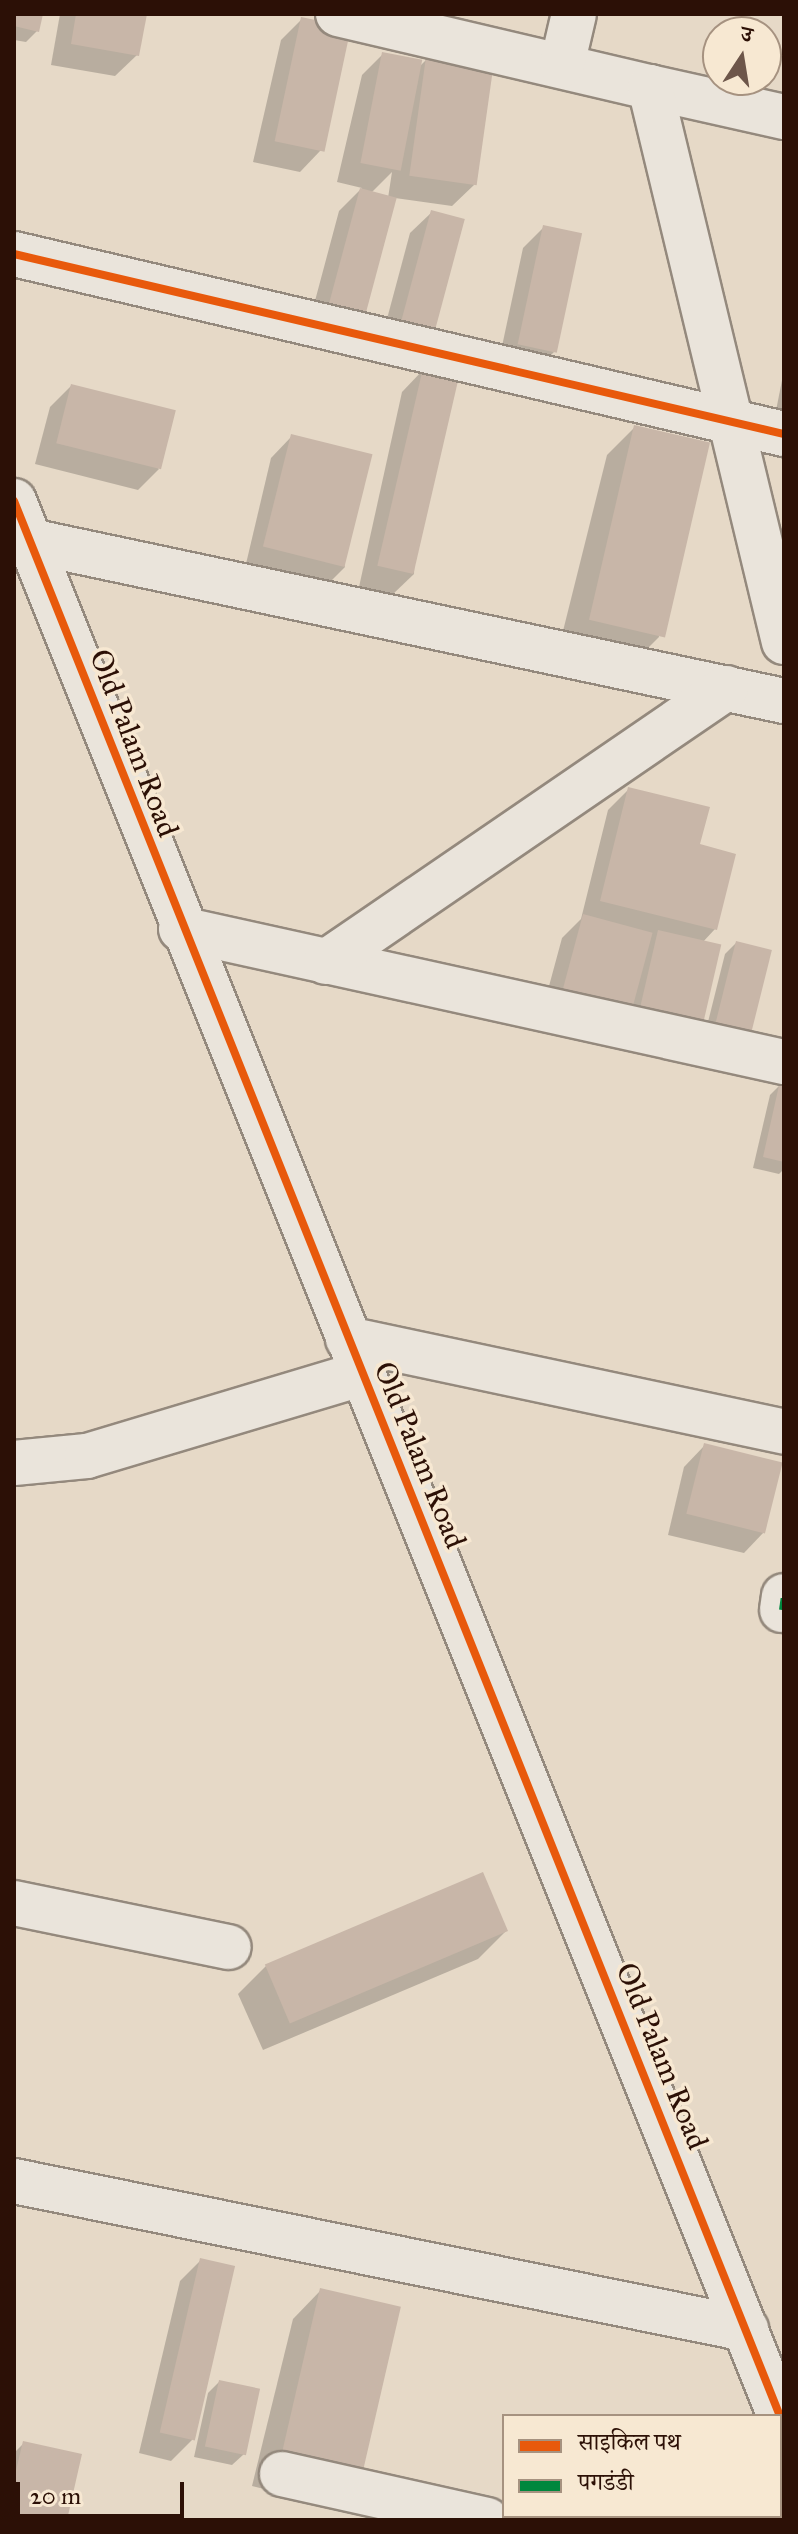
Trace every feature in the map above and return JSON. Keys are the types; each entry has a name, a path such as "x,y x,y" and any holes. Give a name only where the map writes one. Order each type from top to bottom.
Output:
{"street":[{"path":"338,14 784,117"},
{"path":"562,65 574,14"},
{"path":"650,87 784,642"},
{"path":"14,254 784,434"},
{"name":"Old Palam Road","path":"14,501 181,929 779,2414"},
{"path":"30,541 784,701"},
{"path":"326,962 726,688"},
{"path":"181,929 784,1062"},
{"path":"14,1463 87,1456 354,1356 784,1432"},
{"path":"14,1903 229,1947"},
{"path":"14,2181 746,2329"},
{"path":"282,2474 487,2520"}],"building":[{"path":"14,14 43,14 39,32 14,26"},
{"path":"76,14 147,14 139,56 71,44"},
{"path":"301,17 351,28 324,152 275,141"},
{"path":"382,52 422,60 401,171 360,163"},
{"path":"426,57 493,66 477,185 409,176"},
{"path":"360,188 397,198 365,316 328,306"},
{"path":"431,210 465,219 434,333 400,324"},
{"path":"543,225 582,233 557,353 518,344"},
{"path":"423,368 459,376 413,574 377,566"},
{"path":"71,384 176,410 161,469 56,443"},
{"path":"634,425 710,443 665,637 589,620"},
{"path":"291,434 373,454 344,567 263,547"},
{"path":"628,787 710,807 700,844 736,854 717,930 600,901"},
{"path":"583,914 653,933 632,1010 562,991"},
{"path":"658,930 721,945 702,1030 638,1016"},
{"path":"736,941 772,950 749,1040 714,1031"},
{"path":"780,1081 784,1082 784,1162 763,1157"},
{"path":"704,1443 783,1463 765,1533 686,1514"},
{"path":"483,1872 508,1931 290,2024 265,1965"},
{"path":"200,2258 235,2266 195,2441 160,2432"},
{"path":"320,2288 401,2307 362,2477 281,2459"},
{"path":"219,2380 260,2389 246,2455 205,2447"},
{"path":"23,2441 82,2454 67,2520 14,2520 14,2479"}],"marked path":[{"path":"782,1610 784,1596"}],"cycle path":[{"path":"14,254 784,434"},
{"path":"14,501 779,2414"},
{"path":"782,2421 784,2426"}]}
